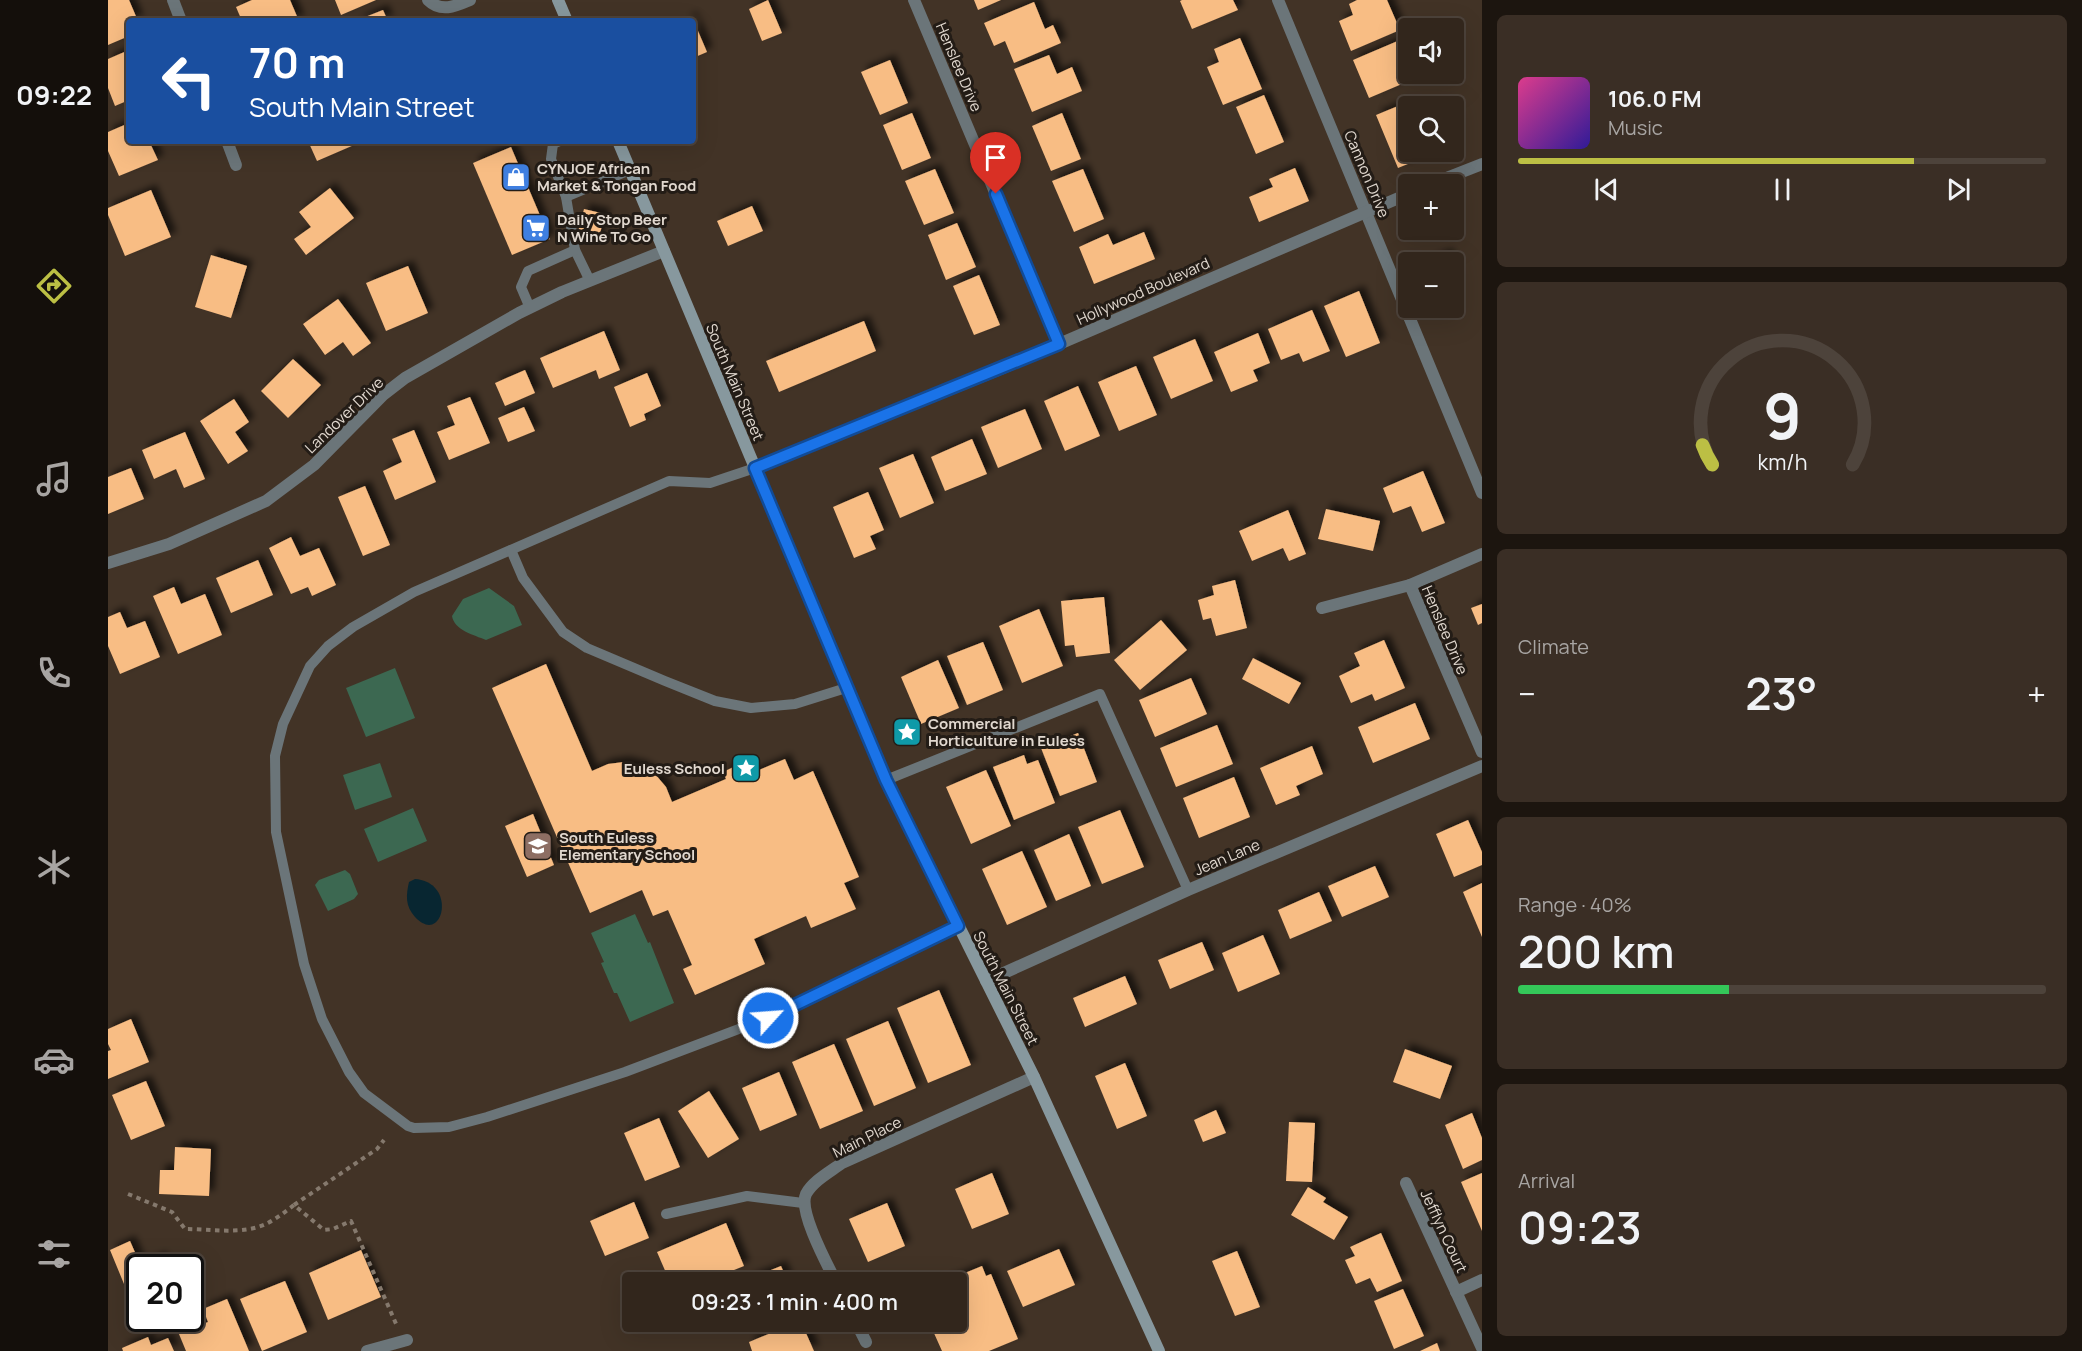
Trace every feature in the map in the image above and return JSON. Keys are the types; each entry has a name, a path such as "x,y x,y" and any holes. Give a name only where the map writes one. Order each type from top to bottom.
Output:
{"street":[{"path":"173,0 180,18"},
{"path":"428,0 432,4 449,8 470,0"},
{"path":"558,0 566,18"},
{"name":"Henslee Drive","path":"914,0 1059,344"},
{"name":"Cannon Drive","path":"1278,0 1482,493"},
{"path":"228,144 236,165"},
{"name":"South Main Street","path":"619,144 886,780 1034,1077 1159,1351"},
{"path":"1456,174 1482,164"},
{"name":"Hollywood Boulevard","path":"755,468 1059,344 1398,198"},
{"name":"Landover Drive","path":"108,563 169,544 266,501 314,465 383,395 405,378 530,308 664,251"},
{"path":"1322,608 1410,585 1482,554"},
{"name":"Henslee Drive","path":"1410,585 1482,752"},
{"name":"Jean Lane","path":"986,981 1188,890 1482,766"},
{"name":"Main Place","path":"803,1203 806,1193 817,1181 842,1163 1034,1077"},
{"name":"Jefflyn Court","path":"1406,1183 1482,1348"},
{"path":"803,1203 817,1244 831,1272"},
{"name":"Jefflyn Court","path":"1456,1292 1482,1280"},
{"path":"861,1332 866,1342"},
{"path":"367,1351 407,1340"}],"lane":[{"path":"553,144 551,159 566,197 575,250 590,281"},
{"path":"566,197 630,170"},
{"path":"530,308 521,286 528,271 575,250"},
{"path":"755,468 710,483 669,481 414,592 353,627 328,646 310,666 283,724 275,756 276,832 304,964 322,1019 349,1072 364,1093 402,1124 414,1128 449,1127 487,1118 625,1072 768,1018 958,926"},
{"path":"511,550 523,578 563,632 587,648 665,681 715,701 752,708 795,704 846,688"},
{"path":"886,780 1100,694 1188,890"},
{"path":"666,1214 747,1196 803,1203"}],"path":[{"path":"128,1194 172,1212 185,1228 257,1227 265,1224 377,1149 384,1140"},
{"path":"294,1205 324,1230 333,1229 351,1221 397,1326"}],"green space":[{"path":"489,588 514,606 522,625 486,640 460,628 452,616 463,599"},
{"path":"395,668 415,718 366,737 346,688"},
{"path":"380,763 392,797 355,810 343,775"},
{"path":"413,808 427,841 378,862 364,829"},
{"path":"345,870 350,874 358,894 354,899 328,911 315,885 319,880"},
{"path":"635,914 648,943 650,942 674,1003 630,1022 617,993 614,993 591,933"}],"water":[{"path":"415,879 428,883 437,890 441,900 442,910 439,919 433,924 425,924 409,909 407,896 409,882"}],"building":[{"path":"108,0 129,0 137,18 126,18 126,37 108,45"},
{"path":"252,0 290,0 298,18 241,18 236,7"},
{"path":"335,0 376,0 341,15"},
{"path":"768,0 782,33 762,41 749,9"},
{"path":"974,0 1001,0 978,10"},
{"path":"1233,0 1238,10 1192,29 1180,1"},
{"path":"1357,0 1387,0 1398,25 1398,31 1351,51 1339,21 1353,15 1349,4"},
{"path":"1034,2 1045,29 1053,25 1061,43 1014,63 1005,41 994,46 984,23"},
{"path":"383,10 387,18 363,18"},
{"path":"696,26 707,52 696,57"},
{"path":"1240,38 1262,89 1223,105 1207,67 1219,62 1214,49"},
{"path":"1398,41 1398,84 1402,84 1369,98 1353,60"},
{"path":"126,51 126,101 115,106 108,88 108,59"},
{"path":"1049,55 1057,74 1072,67 1082,91 1032,112 1014,69"},
{"path":"890,60 908,103 880,115 861,72"},
{"path":"1264,95 1284,142 1256,154 1236,107"},
{"path":"1398,106 1398,162 1413,162 1398,168 1376,115"},
{"path":"912,113 931,158 902,170 883,125"},
{"path":"1062,113 1081,159 1051,171 1032,126"},
{"path":"126,124 126,144 150,144 158,160 119,176 108,151 108,132"},
{"path":"309,144 354,144 354,145 317,161"},
{"path":"511,147 550,239 512,255 473,163"},
{"path":"1295,168 1309,201 1259,222 1249,197 1273,187 1269,179"},
{"path":"935,169 954,213 924,225 905,181"},
{"path":"1083,169 1104,219 1074,232 1052,181"},
{"path":"330,188 354,218 306,255 294,239 311,227 299,212"},
{"path":"151,190 171,237 125,256 108,215 108,208"},
{"path":"752,206 763,231 728,246 717,221"},
{"path":"584,209 605,214 598,241 577,236"},
{"path":"957,223 976,267 946,280 928,235"},
{"path":"1144,232 1155,259 1094,284 1079,247 1108,234 1113,245"},
{"path":"211,255 247,266 231,318 195,307"},
{"path":"408,266 428,313 386,331 366,283"},
{"path":"979,275 1000,325 974,335 953,286"},
{"path":"1359,291 1380,343 1346,357 1324,306"},
{"path":"338,299 371,343 353,356 343,342 325,355 303,324"},
{"path":"1312,310 1330,351 1303,362 1299,353 1281,360 1268,329"},
{"path":"864,321 876,351 779,392 766,361"},
{"path":"604,331 620,370 599,379 596,370 553,388 540,358"},
{"path":"1258,333 1270,363 1253,370 1258,381 1231,392 1214,352"},
{"path":"1195,339 1213,381 1171,399 1153,357"},
{"path":"293,359 321,385 288,418 261,391"},
{"path":"1136,366 1157,415 1119,431 1098,382"},
{"path":"525,370 535,393 505,406 495,383"},
{"path":"647,373 661,406 644,414 646,420 630,427 614,387"},
{"path":"1078,386 1100,436 1065,451 1044,401"},
{"path":"470,397 490,443 449,460 437,432 455,425 447,406"},
{"path":"234,399 249,422 235,432 248,451 228,464 200,421"},
{"path":"524,407 535,431 508,442 498,418"},
{"path":"1025,409 1042,449 998,468 981,427"},
{"path":"414,430 436,482 395,500 383,471 402,462 392,439"},
{"path":"185,432 205,479 184,488 176,469 154,479 142,450"},
{"path":"972,439 987,474 945,491 931,457"},
{"path":"913,454 934,503 900,518 879,468"},
{"path":"131,468 144,499 108,514 108,477"},
{"path":"1423,471 1445,523 1422,532 1411,506 1393,513 1383,488"},
{"path":"365,486 390,545 363,556 338,497"},
{"path":"868,492 884,530 870,536 876,549 854,558 833,507"},
{"path":"1326,509 1380,521 1373,551 1318,539"},
{"path":"1288,510 1306,554 1289,561 1283,548 1252,561 1239,531"},
{"path":"291,537 300,556 319,548 336,585 312,596 308,587 291,594 269,548"},
{"path":"258,560 273,595 231,613 216,578"},
{"path":"1235,580 1247,628 1216,636 1211,618 1203,620 1198,600 1214,595 1212,586"},
{"path":"174,587 181,604 205,594 222,635 178,654 153,596"},
{"path":"1104,597 1110,653 1076,657 1074,645 1065,646 1061,601"},
{"path":"1482,604 1482,623 1478,625 1471,608"},
{"path":"1039,609 1063,666 1022,683 999,626"},
{"path":"120,612 127,628 145,621 160,657 120,674 108,646 108,617"},
{"path":"1161,620 1187,650 1140,690 1114,660"},
{"path":"1384,640 1405,688 1375,701 1372,694 1351,703 1339,676 1360,666 1354,653"},
{"path":"983,642 1003,690 967,705 947,656"},
{"path":"1253,658 1301,683 1289,704 1242,679"},
{"path":"938,660 959,708 921,724 901,677"},
{"path":"546,664 592,771 608,764 624,762 641,766 655,774 666,787 672,802 726,779 723,772 740,764 745,776 785,759 794,780 813,771 859,877 844,883 856,909 811,928 806,916 754,939 765,964 695,995 683,969 692,965 668,910 653,916 642,890 590,913 492,688"},
{"path":"1191,678 1207,714 1155,737 1139,700"},
{"path":"1415,703 1430,739 1373,763 1358,727"},
{"path":"1217,725 1233,764 1176,787 1160,748"},
{"path":"1078,733 1097,782 1060,796 1041,748"},
{"path":"1312,746 1323,774 1296,786 1300,795 1276,805 1260,768"},
{"path":"1024,755 1027,764 1038,760 1055,803 1014,820 993,767"},
{"path":"986,770 1011,826 971,844 946,787"},
{"path":"1234,777 1250,817 1199,838 1183,798"},
{"path":"1120,810 1144,867 1102,884 1078,827"},
{"path":"533,814 554,865 527,877 505,826"},
{"path":"1468,820 1482,852 1482,865 1454,877 1436,834"},
{"path":"1069,834 1091,886 1056,901 1034,850"},
{"path":"1022,851 1047,907 1007,925 982,869"},
{"path":"1375,866 1389,897 1342,917 1328,886"},
{"path":"1482,883 1482,937 1463,892"},
{"path":"1319,892 1332,921 1290,939 1278,910"},
{"path":"1263,935 1280,974 1238,992 1222,953"},
{"path":"1202,942 1214,970 1170,989 1158,960"},
{"path":"1125,976 1137,1004 1085,1027 1073,998"},
{"path":"939,990 971,1065 928,1083 897,1008"},
{"path":"131,1019 149,1062 108,1079 108,1051 111,1050 108,1044 108,1029"},
{"path":"888,1021 916,1088 874,1106 846,1039"},
{"path":"834,1044 863,1111 820,1129 792,1062"},
{"path":"1405,1049 1452,1066 1440,1099 1393,1082"},
{"path":"1125,1063 1147,1116 1117,1129 1095,1076"},
{"path":"779,1072 797,1115 760,1131 742,1088"},
{"path":"146,1081 165,1126 131,1140 112,1095"},
{"path":"709,1091 739,1139 708,1158 678,1111"},
{"path":"1216,1110 1226,1133 1203,1142 1194,1120"},
{"path":"1472,1113 1482,1138 1482,1160 1463,1169 1445,1125"},
{"path":"659,1118 680,1167 645,1181 624,1133"},
{"path":"1289,1122 1315,1123 1312,1182 1286,1181"},
{"path":"175,1147 211,1149 209,1196 159,1194 160,1170 174,1170"},
{"path":"992,1173 1009,1214 972,1229 955,1189"},
{"path":"1482,1173 1482,1231 1461,1182"},
{"path":"1308,1187 1326,1198 1323,1202 1348,1217 1334,1240 1291,1215"},
{"path":"634,1202 649,1238 605,1256 590,1221"},
{"path":"887,1203 905,1246 868,1262 849,1219"},
{"path":"726,1223 744,1266 729,1272 666,1272 657,1252"},
{"path":"1381,1233 1402,1281 1377,1292 1370,1278 1356,1284 1345,1260 1355,1256 1350,1247"},
{"path":"130,1241 136,1254 126,1254 126,1289 110,1250"},
{"path":"1059,1249 1075,1285 1023,1307 1007,1271"},
{"path":"361,1250 381,1297 328,1320 309,1273"},
{"path":"1237,1251 1260,1307 1235,1316 1212,1261"},
{"path":"781,1266 784,1272 766,1272"},
{"path":"982,1266 986,1276 991,1274 1018,1339 989,1351 942,1351 933,1332 967,1332 967,1272"},
{"path":"285,1281 307,1332 262,1351 240,1299"},
{"path":"1403,1289 1424,1336 1394,1349 1374,1301"},
{"path":"227,1299 249,1351 186,1351 179,1334 204,1332 204,1324 208,1322 204,1309"},
{"path":"774,1332 805,1332 814,1351 752,1351 749,1342"},
{"path":"148,1337 151,1345 168,1338 174,1351 123,1351 122,1348"},
{"path":"1437,1343 1440,1351 1420,1351"}],"place":[{"name":"CYNJOE African Market & Tongan Food","path":"516,177"},
{"name":"Daily Stop Beer N Wine To Go","path":"536,228"},
{"name":"Commercial Horticulture in Euless","path":"907,732"},
{"name":"Euless School","path":"746,768"},
{"name":"South Euless Elementary School","path":"538,846"}],"route":[{"path":"768,1018 958,926 886,780 755,468 1059,344 996,194"}]}
